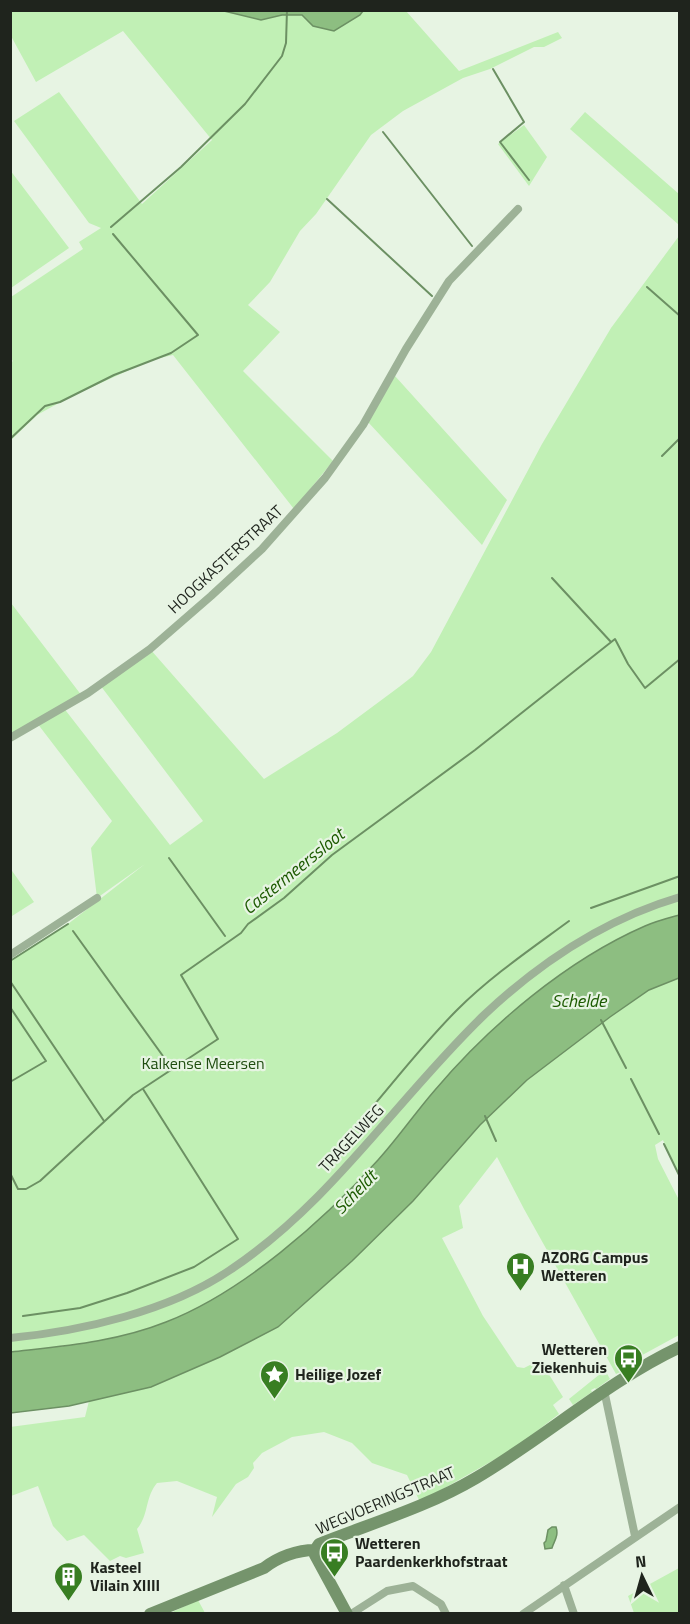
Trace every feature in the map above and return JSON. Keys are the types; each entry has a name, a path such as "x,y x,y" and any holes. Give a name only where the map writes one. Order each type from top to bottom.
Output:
{"main road":[{"name":"WEGVOERINGSTRAAT","path":"150,1614 264,1568 274,1560 306,1550 315,1550 319,1544 441,1497 476,1478 604,1390 680,1347"},
{"path":"315,1550 315,1555 349,1614"}],"street":[{"name":"HOOGKASTERSTRAAT","path":"10,738 88,693 141,656 262,549 325,478 363,425 406,349 449,281 518,208"},
{"name":"TRAGELWEG","path":"10,1338 60,1332 131,1315 163,1304 229,1272 297,1217 365,1146 456,1044 516,988 557,956 593,933 631,915 680,897"},
{"path":"10,956 97,898"},
{"path":"604,1390 635,1536"},
{"path":"523,1614 680,1507"},
{"path":"564,1585 574,1614"},
{"path":"349,1614 387,1591 413,1586 441,1604 446,1614"}],"green space":[{"path":"224,10 261,20 282,15 302,15 313,26 334,31 363,11 406,11 459,71 558,32 562,38 544,47 534,47 490,69 463,78 403,111 371,135 316,214 300,231 270,282 248,305 280,332 243,371 333,461 294,509 173,355 151,360 68,398 37,415 11,440 10,363 13,361 10,358 11,297 83,249 79,242 101,228 89,223 14,121 59,92 142,204 212,140 123,31 36,82 11,36 10,11"},
{"path":"585,112 679,194 679,225 570,129"},
{"path":"524,125 547,157 529,186 498,144"},
{"path":"10,170 69,248 11,288 10,288"},
{"name":"Kalkense Meersen","path":"679,236 679,915 652,924 604,947 538,992 450,1074 378,1160 332,1207 280,1253 224,1293 195,1309 147,1329 89,1342 11,1352 10,961 68,924 145,864 97,898 91,848 112,821 37,723 11,738 11,603 82,696 63,707 170,845 203,821 100,685 150,649 264,779 337,733 399,687 413,676 431,652 542,444 611,328"},
{"path":"395,376 507,500 482,545 368,422"},
{"path":"10,868 34,902 12,916 10,915"},
{"path":"679,978 679,1175 663,1140 655,1145 658,1159 679,1200 679,1335 624,1365 625,1370 616,1374 497,1157 459,1206 463,1228 442,1238 483,1316 517,1367 524,1368 540,1360 563,1397 553,1405 559,1414 515,1448 420,1502 407,1475 372,1463 352,1443 324,1432 292,1437 262,1453 253,1463 254,1468 248,1477 236,1484 212,1517 217,1497 177,1481 157,1483 150,1494 144,1518 137,1529 144,1553 126,1558 120,1556 110,1561 84,1535 67,1541 53,1526 38,1486 11,1496 10,1427 85,1417 89,1401 151,1387 220,1357 278,1327 352,1261 413,1201 480,1125 527,1080 649,990"},
{"path":"605,1370 610,1379 591,1390 592,1392 573,1405 569,1399"},
{"path":"679,1568 679,1613 634,1613 628,1596"},
{"path":"198,1600 205,1613 168,1614"}],"water":[{"path":"224,11 363,11 334,31 313,26 302,15 282,15 261,20"},
{"name":"Schelde","path":"679,915 679,978 649,990 527,1080 480,1125 413,1201 352,1261 278,1327 220,1357 151,1387 69,1406 11,1413 11,1352 89,1342 147,1329 195,1309 224,1293 280,1253 332,1207 385,1152 457,1066 531,996 616,940 649,924"},
{"path":"556,1527 556,1538 552,1548 545,1549 544,1543 548,1530"}],"waterway":[{"path":"111,227 181,167 245,104 282,56 286,43 287,10"},
{"path":"493,69 524,122 500,142 529,180"},
{"path":"383,132 472,246"},
{"path":"327,199 432,296"},
{"path":"10,439 45,406 60,402 114,375 171,353 198,335 113,234"},
{"path":"647,287 680,316"},
{"path":"662,456 680,438"},
{"path":"552,578 611,642"},
{"name":"Castermeerssloot","path":"10,1173 18,1189 26,1189 40,1181 133,1095 218,1039 181,975 241,933 248,924 284,898 332,855 475,750 615,639 628,664 645,688 680,659"},
{"path":"169,858 225,936"},
{"path":"591,908 680,876"},
{"path":"363,1118 457,1010 497,974 569,921"},
{"path":"10,961 68,924"},
{"path":"73,931 173,1070"},
{"path":"10,981 104,1121"},
{"path":"10,1007 46,1061 10,1082"},
{"path":"601,1020 626,1068"},
{"path":"631,1079 659,1134"},
{"path":"23,1316 80,1308 127,1293 194,1267 238,1239 143,1089"},
{"path":"485,1116 496,1141"},
{"path":"664,1144 680,1177"}],"place":[{"name":"AZORG Campus Wetteren","path":"520,1292"},
{"name":"Wetteren Ziekenhuis","path":"628,1384"},
{"name":"Heilige Jozef","path":"274,1400"},
{"name":"Wetteren Paardenkerkhofstraat","path":"334,1578"},
{"name":"Kasteel Vilain XIIII","path":"69,1602"}],"water label":[{"name":"Scheldt","path":"355,1192"}]}
